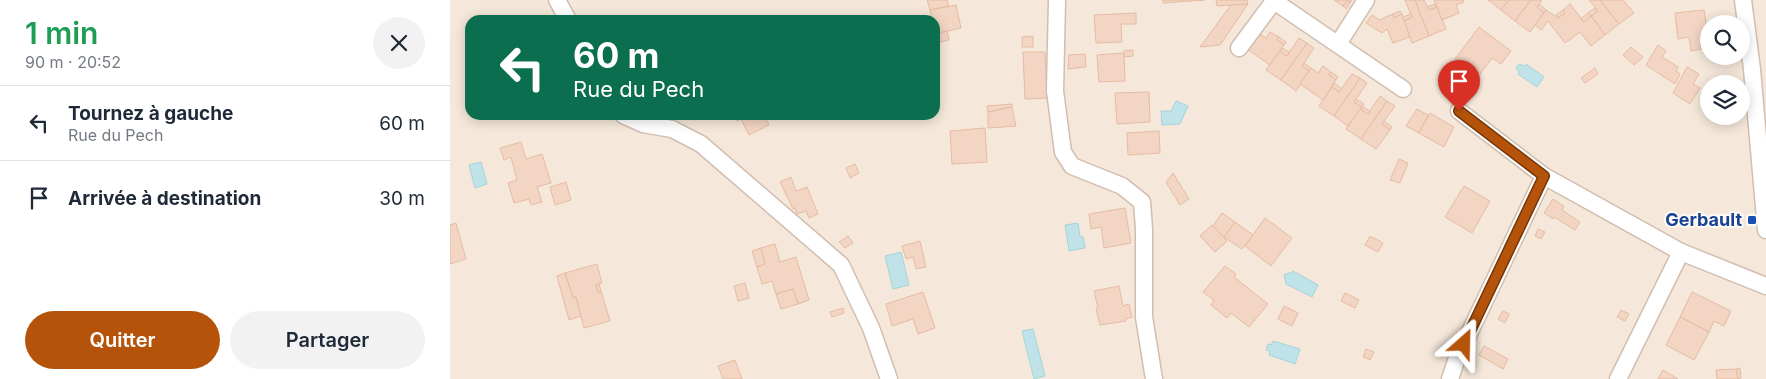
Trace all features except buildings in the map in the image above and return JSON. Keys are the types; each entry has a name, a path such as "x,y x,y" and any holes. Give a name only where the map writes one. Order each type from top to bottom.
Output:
{"street":[{"path":"557,0 565,15"},
{"path":"1057,0 1055,91 1063,152 1072,166 1122,186 1142,202 1144,229 1144,317 1154,379 1159,379"},
{"path":"1338,44 1366,0"},
{"path":"1743,0 1752,69 1766,230"},
{"path":"1239,48 1274,1 1403,89"},
{"path":"1459,111 1544,176 1681,252 1766,286"},
{"path":"635,120 644,124 672,129 701,144 841,265 871,328 889,379"},
{"path":"1450,379 1456,361 1544,176"},
{"path":"1618,379 1681,252"}],"shaded area":[{"path":"450,0 1766,0 1766,379 450,379"}],"water":[{"path":"1519,64 1524,66 1526,64 1544,77 1537,87 1518,74 1519,72 1516,68"},
{"path":"1176,101 1188,106 1180,124 1162,125 1161,111 1171,111"},
{"path":"481,162 487,184 475,188 469,165"},
{"path":"1078,223 1080,237 1083,237 1085,248 1069,251 1065,225"},
{"path":"901,252 909,285 893,289 885,256"},
{"path":"1293,271 1318,285 1312,297 1286,284 1284,275"},
{"path":"1033,329 1045,376 1034,379 1022,331"},
{"path":"1273,341 1300,349 1295,364 1269,355 1270,351 1266,350 1268,344 1271,345"}],"place":[{"name":"Gerbault","path":"1752,220"}],"route":[{"path":"1459,111 1544,176 1464,344"}]}
